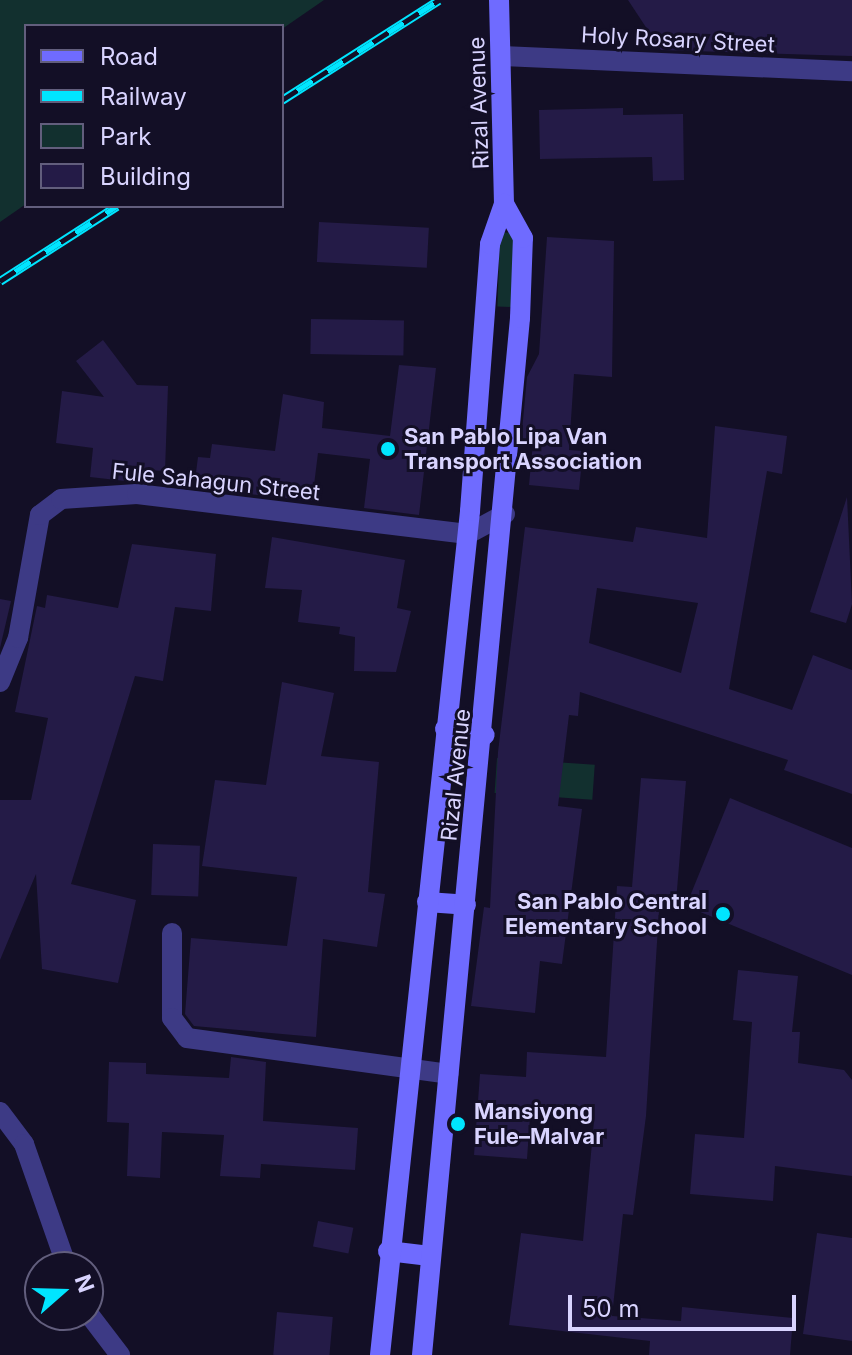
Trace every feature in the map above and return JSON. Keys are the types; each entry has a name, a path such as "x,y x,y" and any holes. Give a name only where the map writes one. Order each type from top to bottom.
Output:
{"main road":[{"name":"Rizal Avenue","path":"380,1355 407,1066 468,534 490,244 504,204 503,56 499,0"},
{"name":"Rizal Avenue","path":"422,1355 505,514 523,238 504,204"},
{"path":"445,729 485,735"},
{"path":"427,902 466,905"},
{"path":"388,1251 430,1256"}],"street":[{"name":"Holy Rosary Street","path":"503,56 852,71"},
{"name":"Fule Sahagun Street","path":"0,682 18,638 40,515 61,499 137,494 468,534"},
{"path":"468,534 505,514"},
{"path":"172,933 172,1018 187,1038 216,1048 407,1066 449,1074"},
{"path":"0,1112 24,1144 61,1251"},
{"path":"102,1331 120,1355"}],"green space":[{"path":"0,0 324,0 284,28 284,24 24,24 24,205 0,222"},
{"path":"500,233 514,233 511,307 497,306"},
{"path":"497,758 595,765 592,800 495,793"}],"building":[{"path":"628,0 852,0 852,56 661,50"},
{"path":"623,108 623,115 683,114 684,180 653,181 652,157 540,159 539,110"},
{"path":"319,222 429,228 427,268 317,262"},
{"path":"547,237 614,241 612,377 574,374 569,450 583,451 579,490 529,485 533,443 521,442 527,377 539,354"},
{"path":"311,319 404,321 403,356 310,354"},
{"path":"103,340 137,385 168,386 165,471 127,469 125,481 90,477 93,448 56,443 62,391 104,397 76,361"},
{"path":"399,365 436,368 419,515 364,508 370,459 318,453 312,501 194,488 198,457 210,458 212,444 275,451 283,394 324,402 322,428 390,436"},
{"path":"715,426 787,436 782,474 767,471 729,689 792,710 813,655 852,670 852,794 784,770 788,760 580,692 578,716 569,715 558,806 582,809 562,964 540,961 535,1013 471,1006 484,907 490,908 498,752 525,527 633,542 636,527 707,538","holes":["597,588 698,603 681,673 589,643"]},
{"path":"847,497 852,604 846,623 810,612"},
{"path":"272,537 405,560 397,608 411,611 396,672 354,671 355,637 339,634 340,627 298,622 302,590 265,588"},
{"path":"132,544 216,554 211,611 175,607 163,681 135,676 71,884 136,900 118,983 42,969 36,874 0,960 0,800 31,800 48,718 15,712 37,606 45,608 47,595 118,608"},
{"path":"0,599 11,601 0,648"},
{"path":"282,682 334,693 321,756 379,762 368,892 385,894 377,947 323,939 316,1037 194,1026 185,1014 191,938 287,946 297,877 202,866 215,780 266,785"},
{"path":"641,778 686,781 676,902 660,895 646,1116 633,1215 623,1214 612,1316 681,1321 682,1307 793,1318 790,1355 649,1355 650,1341 509,1325 521,1233 583,1241 594,1121 530,1117 527,1159 474,1155 480,1074 526,1077 527,1052 606,1057 617,886 632,887"},
{"path":"730,798 852,848 852,975 686,906"},
{"path":"153,844 200,846 198,897 151,895"},
{"path":"738,970 798,976 792,1032 800,1032 798,1063 844,1070 852,1080 852,1176 775,1166 773,1201 690,1194 695,1134 744,1138 752,1022 733,1020"},
{"path":"231,1057 266,1062 263,1121 358,1128 355,1170 261,1164 260,1178 220,1176 224,1135 162,1132 160,1178 127,1176 129,1123 107,1122 109,1062 146,1063 146,1074 229,1078"},
{"path":"318,1221 353,1228 348,1253 313,1247"},
{"path":"817,1233 852,1238 852,1341 803,1334"},
{"path":"277,1312 333,1317 329,1355 273,1355"}],"railway":[{"path":"284,99 439,0"},
{"path":"0,281 114,208"}],"place":[{"name":"San Pablo Lipa Van Transport Association","path":"388,449"},
{"name":"San Pablo Central Elementary School","path":"723,914"},
{"name":"Mansiyong Fule–Malvar","path":"458,1124"}]}
